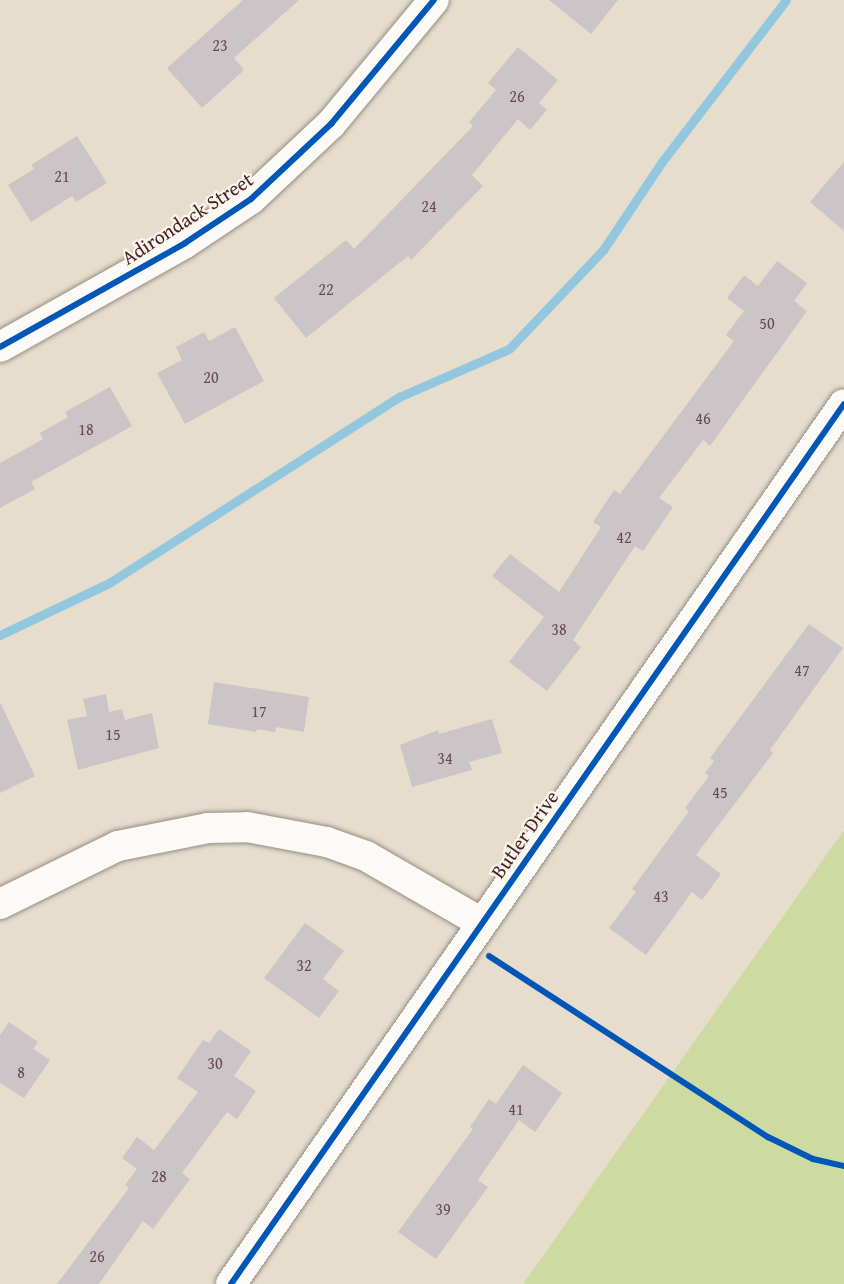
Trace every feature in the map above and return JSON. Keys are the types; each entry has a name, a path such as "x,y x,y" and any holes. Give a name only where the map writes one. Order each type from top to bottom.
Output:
{"street":[{"name":"Adirondack Street","path":"0,347 160,258 252,199 331,124 434,0"},
{"name":"Butler Drive","path":"231,1284 844,404"},
{"path":"0,904 118,846 208,828 247,827 327,842 366,856 482,923"}],"green space":[{"path":"844,830 844,1284 523,1284"}],"building":[{"path":"243,0 299,0 234,58 244,70 202,108 167,68"},
{"path":"549,0 618,0 591,34"},
{"path":"518,47 558,80 539,103 547,110 530,130 518,119 472,175 483,186 411,260 408,256 306,338 274,298 346,240 354,249 473,126 469,122 496,90 488,83"},
{"path":"77,136 107,183 76,202 72,196 31,222 8,185 34,169 31,165"},
{"path":"844,162 844,231 810,202"},
{"path":"777,261 807,283 794,301 807,311 710,446 703,440 659,498 673,507 643,551 635,546 573,640 581,647 547,691 509,662 544,617 492,576 510,554 559,592 601,527 593,522 614,490 620,494 734,341 726,335 744,311 727,298 744,275 758,286"},
{"path":"235,327 264,381 185,424 157,373 182,360 176,347 204,332 209,341"},
{"path":"110,387 132,426 31,482 35,489 0,508 0,463 43,439 40,433 68,417 65,412"},
{"path":"809,624 843,648 770,750 773,753 696,855 721,874 702,900 692,892 646,955 609,928 636,892 632,889 689,811 685,808 709,776 705,773 714,761 710,758"},
{"path":"214,682 309,697 304,732 276,727 275,732 257,729 256,732 208,724"},
{"path":"106,694 109,712 122,709 125,720 152,713 159,748 78,770 67,720 87,716 83,699"},
{"path":"0,702 35,776 0,793"},
{"path":"492,719 502,753 469,762 472,770 412,787 400,745 438,730 439,734"},
{"path":"305,923 344,951 323,979 339,991 319,1018 264,978"},
{"path":"9,1022 38,1042 33,1049 50,1060 24,1098 0,1083 0,1035"},
{"path":"219,1029 251,1051 234,1076 256,1091 237,1119 227,1112 182,1173 190,1179 153,1229 143,1221 99,1284 57,1284 129,1188 125,1185 137,1169 122,1158 137,1137 154,1150 198,1092 177,1078 203,1040 209,1043"},
{"path":"523,1065 562,1093 535,1132 519,1120 478,1180 488,1187 436,1259 398,1232 473,1129 470,1127 489,1099 496,1104"}],"waterway":[{"path":"0,635 109,583 399,397 509,349 603,250 661,163 786,0"}],"cycle path":[{"path":"0,347 185,243 251,199 331,124 434,0"},
{"path":"231,1284 844,404"},
{"path":"489,956 768,1137 813,1159 844,1166"}]}
